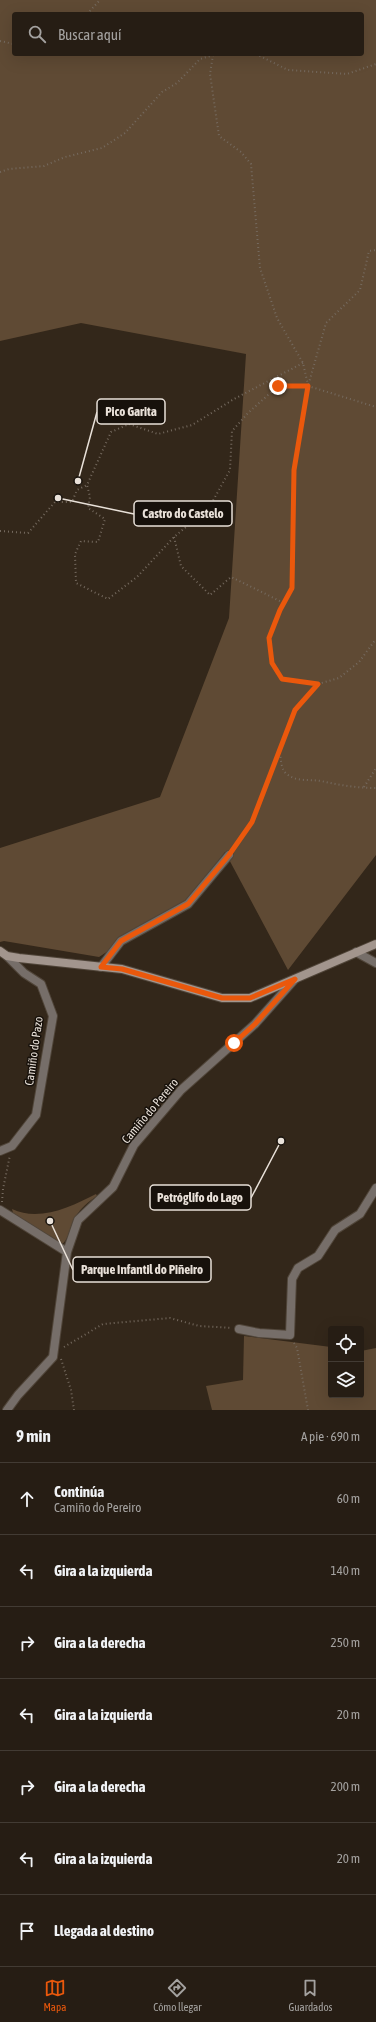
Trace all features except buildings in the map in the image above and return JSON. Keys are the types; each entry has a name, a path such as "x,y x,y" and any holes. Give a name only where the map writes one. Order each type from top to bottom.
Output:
{"street":[{"path":"101,967 121,941 188,904 229,855"},
{"path":"3,954 122,969 222,998 250,998 376,944"},
{"path":"356,952 376,963"},
{"name":"Camiño do Pazo","path":"0,1151 12,1146 36,1115 52,1016 41,984 24,973 3,954"},
{"name":"Camiño do Pereiro","path":"57,1357 67,1252 78,1220 113,1187 134,1145 181,1090 255,1024 295,979"},
{"path":"239,1329 259,1333 290,1335 292,1279 298,1268 318,1256 335,1230 360,1214 376,1188"},
{"path":"1,1210 67,1252"},
{"path":"7,1410 18,1395 57,1357"}],"path":[{"path":"89,12 100,0"},
{"path":"0,41 12,44"},
{"path":"0,172 9,169 44,166 65,157 102,148 125,133 162,92 177,83 200,60 210,56"},
{"path":"213,56 210,74 219,136 241,152 251,164 260,268 277,318 303,363 308,386"},
{"path":"260,56 288,70 348,74 376,64"},
{"path":"376,250 369,251 360,290 326,323 308,386 294,470 292,588 269,638 272,663 282,679 318,684 339,678 359,662 376,639"},
{"path":"303,363 234,399 192,425 158,434 129,424 111,432 87,485 90,497 88,508 104,520 98,542 81,541 75,554 76,583 108,599 137,576 174,537 209,508 230,470 232,431 248,413 278,386 308,386 376,407"},
{"path":"0,531 28,533 55,502 72,502 77,490 87,485"},
{"path":"174,537 181,566 210,595 231,577 284,603"},
{"path":"229,855 252,822 295,710 318,684"},
{"path":"280,751 283,769 287,775 299,780 320,781 331,784 364,788 376,788"},
{"path":"364,788 376,768"},
{"path":"1,1210 3,1189 12,1146"},
{"path":"74,1410 71,1390 57,1357 59,1350 103,1324 170,1318 199,1326 239,1329"},
{"path":"290,1335 297,1348 308,1410"}],"shaded area":[{"path":"0,0 376,0 376,855 288,970 225,852 187,900 99,957 4,941 0,942 0,848 160,797 229,618 246,354 81,323 0,341"},
{"path":"96,1194 97,1196 85,1205 78,1213 68,1236 61,1245 13,1213 12,1209 22,1213 44,1213 66,1208"},
{"path":"244,1336 328,1347 328,1398 364,1398 364,1350 376,1348 376,1410 212,1410 206,1386 243,1380"}],"place":[{"name":"Pico Garita","path":"78,481"},
{"name":"Castro do Castelo","path":"58,498"},
{"name":"Petróglifo do Lago","path":"281,1141"},
{"name":"Parque Infantil do Piñeiro","path":"50,1221"}],"route":[{"path":"234,1043 255,1024 295,979 250,998 222,998 122,969 101,967 121,941 188,904 229,855 252,822 295,710 310,695 318,684 282,679 272,663 269,638 280,610 292,588 294,470 308,386 278,386"}]}
